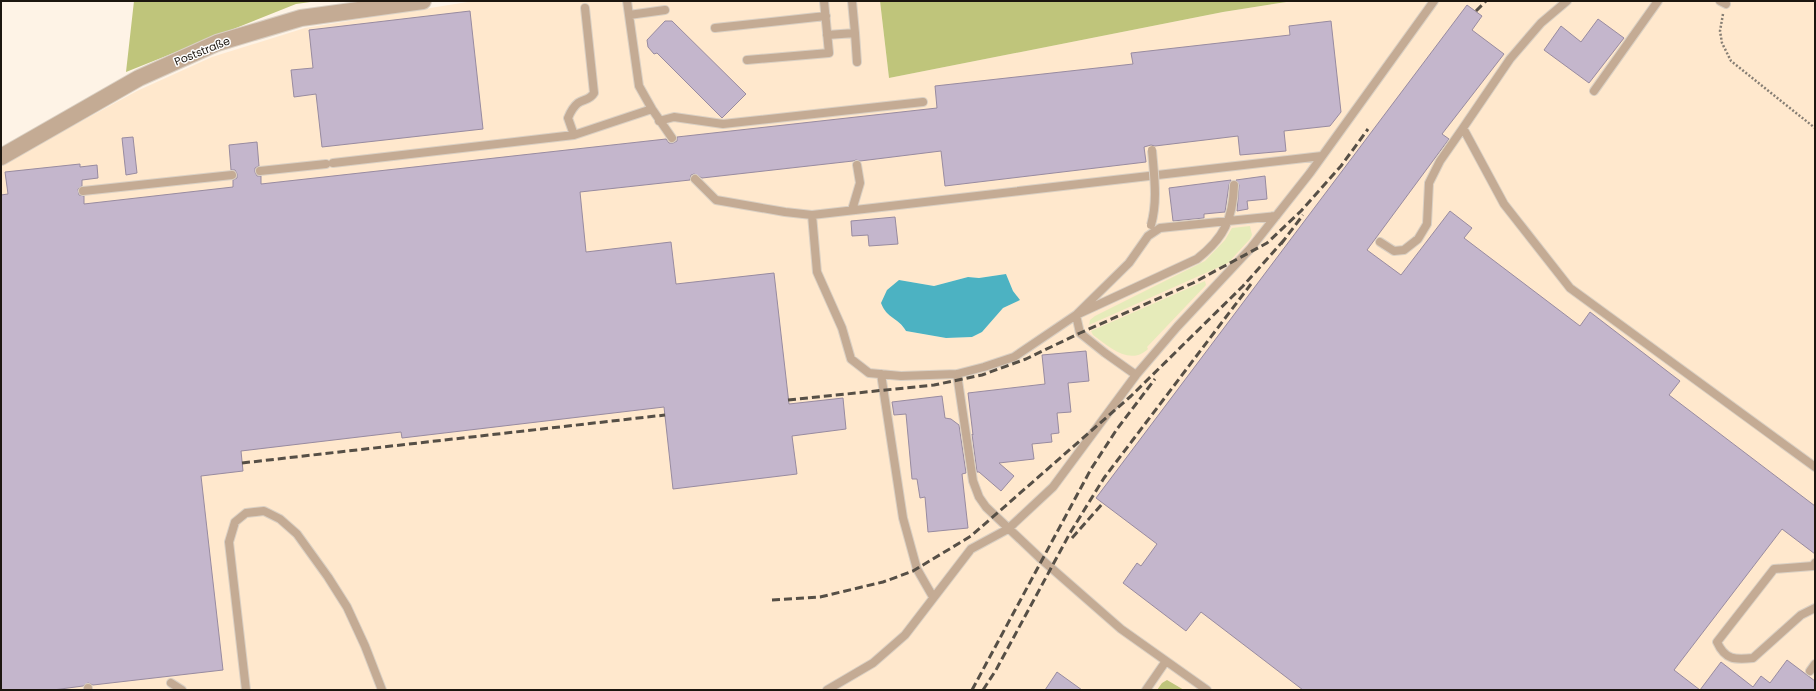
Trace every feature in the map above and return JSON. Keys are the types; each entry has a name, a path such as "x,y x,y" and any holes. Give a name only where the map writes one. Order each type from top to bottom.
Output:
{"street":[{"name":"Poststraße","path":"1,157 139,78 217,43 301,18 423,1"}],"lane":[{"path":"627,1 639,86 659,121 672,138"},
{"path":"748,60 829,53 824,1"},
{"path":"852,1 857,62"},
{"path":"827,690 873,663 905,635 971,549 1008,528 1053,487 1136,375 1250,249 1276,216 1322,156 1434,1"},
{"path":"1380,242 1394,252 1404,250 1418,238 1427,224 1429,183 1440,161 1510,59 1541,23 1566,1"},
{"path":"1594,91 1658,1"},
{"path":"574,136 568,118 571,111 577,104 592,97 594,93 585,8"},
{"path":"629,15 665,10"},
{"path":"714,28 826,16"},
{"path":"827,35 855,33"},
{"path":"659,121 674,116 723,124 923,102"},
{"path":"260,171 574,136 652,109"},
{"path":"1464,128 1504,204 1570,288 1815,467"},
{"path":"1076,315 1130,263 1148,236 1154,212 1155,190 1152,150"},
{"path":"695,179 716,200 785,212 812,214 1322,156"},
{"path":"852,210 860,183 858,165"},
{"path":"83,191 232,175"},
{"path":"812,214 817,272 842,328 851,359 870,373 901,376 957,374 1014,357 1076,315 1197,259 1213,247 1223,232 1231,211 1234,185"},
{"path":"1148,236 1160,228 1276,216"},
{"path":"1076,315 1080,332 1105,353 1136,375"},
{"path":"881,374 903,518 917,569 933,597"},
{"path":"957,374 973,481 979,497 986,507 1121,629 1207,690"},
{"path":"246,690 229,542 235,522 246,513 264,511 280,519 297,534 328,577 347,607 365,646 382,690"},
{"path":"1815,563 1813,566 1774,569 1716,642 1720,650 1730,658 1753,658 1801,615 1815,608"},
{"path":"1146,690 1166,661"},
{"path":"1810,671 1815,664"},
{"path":"171,682 182,690"}],"path":[{"path":"1723,3 1720,31 1722,43 1731,61 1815,128"}],"shaded area":[{"path":"474,1 880,1 889,78 1223,12 1293,1 1815,1 1815,690 1,690 1,165 137,91 212,57 305,28","holes":["1006,274 1013,291 1019,300 1003,308 982,332 972,337 946,338 906,331 897,320 899,280 934,286 968,277 979,278"]}],"green space":[{"path":"134,1 318,1 296,4 126,72"},
{"path":"880,1 1293,1 1223,12 889,78"},
{"path":"1250,226 1252,235 1250,239 1228,263 1089,325 1090,320 1095,316 1205,261 1225,240 1232,228"},
{"path":"1205,281 1206,285 1147,347 1148,349 1141,354 1134,356 1120,353 1099,340 1091,331"},
{"path":"1167,680 1184,690 1157,690 1162,683"}],"water":[{"path":"1006,274 1013,291 1020,300 1003,308 982,332 972,337 946,338 906,331 900,323 886,312 881,303 887,290 899,280 934,286 968,277 979,278"}],"building":[{"path":"1467,5 1482,16 1472,30 1504,54 1442,134 1449,139 1367,250 1401,275 1450,211 1472,228 1464,238 1580,326 1590,312 1680,381 1669,395 1815,506 1815,554 1782,529 1674,670 1700,690 1303,690 1201,612 1186,631 1123,583 1137,563 1141,566 1157,544 1096,498"},
{"path":"470,11 483,129 322,147 316,94 294,97 291,70 313,68 309,30"},
{"path":"1598,19 1624,38 1589,83 1544,50 1561,26 1581,42"},
{"path":"665,21 672,21 746,94 722,118 657,53 654,54 648,47 647,40"},
{"path":"1331,21 1341,112 1330,126 1284,131 1286,151 1240,155 1238,136 1155,146 1151,145 1144,147 1146,162 945,186 941,151 702,178 694,174 691,175 690,180 580,192 586,252 671,242 676,284 774,273 789,404 843,398 846,429 792,436 797,474 673,489 664,407 402,438 401,432 241,451 243,471 201,476 223,670 93,685 88,683 83,686 53,690 1,690 1,195 8,194 5,172 80,164 80,167 97,165 98,178 82,180 82,186 78,189 79,195 84,196 84,204 233,187 233,180 237,178 237,174 235,170 231,170 229,145 257,142 259,166 255,168 255,172 257,176 261,176 261,184 666,139 669,143 673,143 677,141 677,137 937,108 935,86 1133,64 1131,53 1290,35 1289,26"},
{"path":"133,137 137,173 126,175 122,138"},
{"path":"1265,176 1267,199 1247,201 1248,209 1237,211 1239,185 1236,180"},
{"path":"1231,180 1225,212 1204,214 1204,218 1173,221 1169,188"},
{"path":"895,217 898,244 869,246 868,235 852,236 851,221"},
{"path":"1086,351 1089,381 1068,383 1071,412 1057,413 1059,433 1051,434 1052,442 1032,444 1034,459 999,463 1014,476 1001,491 979,472 977,472 968,393 1045,384 1042,355"},
{"path":"942,396 945,418 951,419 959,425 966,473 962,474 968,528 928,532 925,497 920,498 917,479 912,479 906,414 894,415 892,402"},
{"path":"1787,660 1815,681 1815,690 1700,690 1721,662 1753,687 1761,676 1770,683"},
{"path":"1057,672 1082,690 1045,690"}],"railway":[{"path":"1476,11 1486,1"},
{"path":"788,400 934,385 982,375 1026,359 1080,333 1193,283 1267,243 1301,211 1341,166 1368,129"},
{"path":"1281,244 1303,215"},
{"path":"772,600 820,597 883,582 913,571 971,536 1131,396 1243,286 1284,240"},
{"path":"983,690 996,670 1070,533 1104,478 1251,284"},
{"path":"972,690 1091,469 1117,429 1155,379"},
{"path":"242,463 665,415"},
{"path":"1072,538 1103,503"}]}
